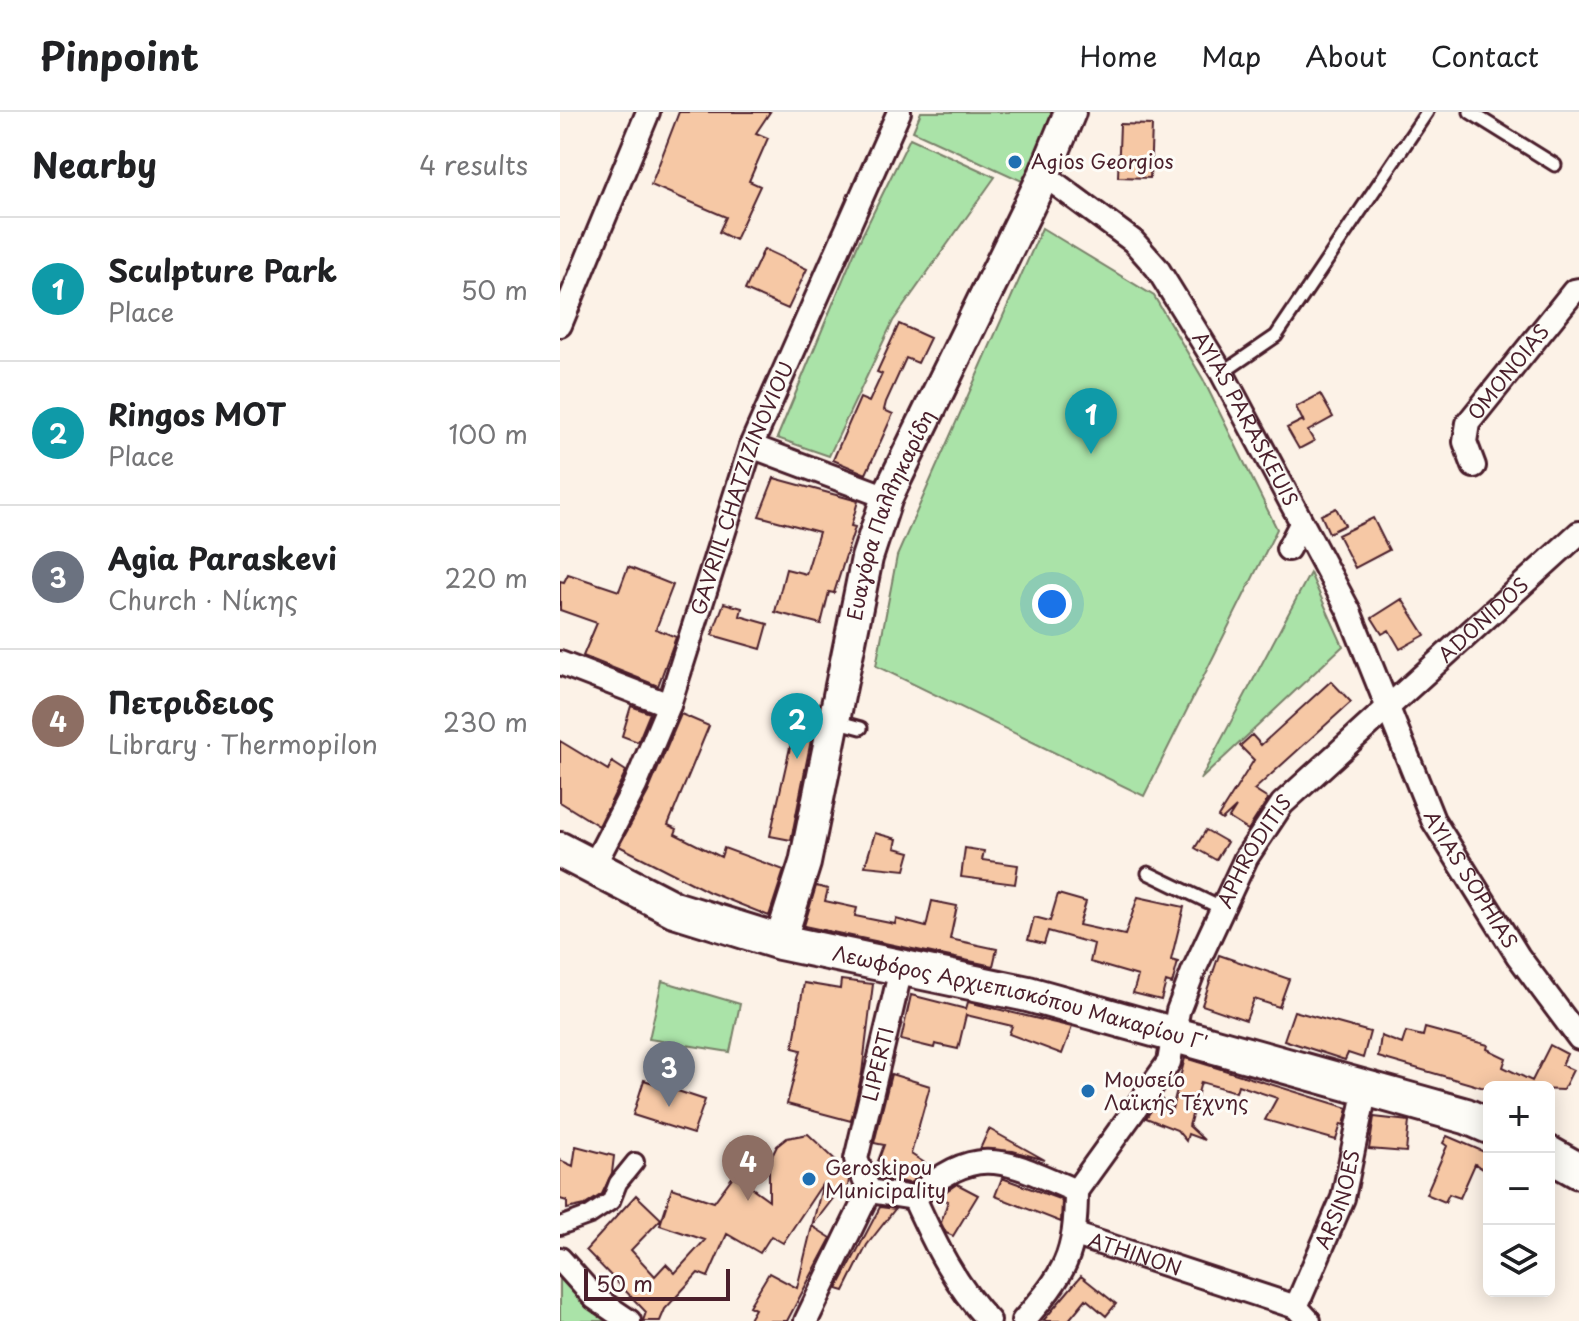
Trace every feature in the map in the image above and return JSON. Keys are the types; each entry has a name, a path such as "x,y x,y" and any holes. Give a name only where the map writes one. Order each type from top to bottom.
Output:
{"main road":[{"name":"Ευαγόρα Παλληκαρίδη","path":"780,942 829,771 848,724 867,558 887,497 1044,175 1070,112"},
{"name":"Λεωφόρος Αρχιεπισκόπου Μακαρίου Γ'","path":"560,850 674,909 780,942 1028,994 1175,1033 1483,1123"},
{"path":"1555,1157 1579,1171"}],"street":[{"path":"560,325 565,299 648,112"},
{"name":"GAVRIIL CHATZIZINOVIOU","path":"593,867 635,786 669,705 751,446 899,112"},
{"name":"AYIAS PARASKEUIS","path":"1044,175 1133,241 1157,268 1222,373 1349,611 1389,705"},
{"name":"OMONOIAS","path":"1474,466 1465,442 1468,423 1574,291 1579,290"},
{"path":"751,446 887,497"},
{"path":"1288,549 1301,524"},
{"name":"ADONIDOS","path":"1389,705 1579,533"},
{"path":"560,663 669,705"},
{"name":"APHRODITIS","path":"1076,1191 1169,1062 1178,1011 1246,858 1282,804 1389,705"},
{"name":"AYIAS SOPHIAS","path":"1389,705 1433,820 1518,956 1579,1038"},
{"name":"LIPERTI","path":"869,1191 856,1159 867,1127 901,969"},
{"name":"ARSINOES","path":"1304,1317 1343,1198 1366,1088"},
{"path":"806,1321 869,1191 914,1198 945,1173 986,1161 1004,1160 1076,1191"},
{"path":"560,1226 590,1215 611,1201 618,1183 635,1162"},
{"name":"ATHINON","path":"1076,1191 1076,1235 1304,1317"},
{"path":"914,1198 941,1259 957,1284 989,1321"},
{"path":"1023,1321 1059,1275 1076,1235"},
{"path":"560,1259 595,1298 629,1321"}],"lane":[{"path":"1222,373 1276,336 1427,112"},
{"path":"1470,112 1555,165"},
{"path":"1148,873 1223,909"}],"green space":[{"path":"921,112 1058,112 1024,182 913,131"},
{"path":"910,138 995,177 893,321 829,456 777,438 857,246"},
{"path":"1042,228 1154,296 1203,379 1277,529 1144,796 876,666 897,556"},
{"path":"1310,573 1343,646 1200,780"},
{"path":"662,981 740,1004 730,1052 649,1039"},
{"path":"560,1274 623,1321 560,1321"}],"building":[{"path":"679,112 770,112 756,133 768,138 749,181 760,186 735,240 719,232 726,217 651,185"},
{"path":"1120,124 1152,125 1150,178 1118,177"},
{"path":"764,249 807,269 788,309 745,290"},
{"path":"899,324 930,338 918,363 906,358 884,410 893,414 866,474 833,460 860,398 869,402 882,374 877,372"},
{"path":"1320,394 1333,417 1308,431 1314,441 1299,449 1287,428 1303,420 1296,407"},
{"path":"774,478 858,501 851,526 855,527 834,593 829,592 821,624 775,612 786,569 806,574 819,532 759,516"},
{"path":"1336,508 1345,525 1329,533 1321,515"},
{"path":"1373,518 1389,550 1355,568 1338,535"},
{"path":"628,567 673,585 656,629 676,637 658,686 583,656 597,623 560,610 560,581 564,582 568,574 619,591"},
{"path":"1402,599 1425,635 1400,649 1389,630 1382,634 1372,618"},
{"path":"724,603 742,608 740,616 768,624 761,649 712,635"},
{"path":"1331,681 1351,702 1254,790 1268,799 1248,830 1229,818 1236,807 1222,820 1218,817 1254,760 1240,746 1252,735 1261,745"},
{"path":"631,706 650,713 638,742 622,736"},
{"path":"798,712 816,715 791,840 770,836"},
{"path":"681,714 709,726 668,825 677,829 675,834 721,857 724,848 784,870 769,916 709,892 619,846 648,792"},
{"path":"560,741 608,770 612,762 626,771 599,826 560,802"},
{"path":"1206,830 1227,842 1216,860 1195,848"},
{"path":"875,833 897,839 895,848 910,852 905,870 865,866"},
{"path":"965,848 984,851 982,860 1018,865 1015,884 961,877"},
{"path":"816,886 828,889 825,901 857,908 855,916 895,924 896,919 926,927 932,901 957,906 950,939 997,949 993,966 804,926"},
{"path":"1058,894 1086,902 1079,925 1125,935 1138,897 1184,907 1171,960 1178,962 1172,984 1166,982 1161,1000 1133,993 1138,976 1090,962 1094,944 1048,931 1044,944 1028,940 1034,917 1050,921"},
{"path":"1219,955 1289,979 1279,1007 1254,999 1246,1020 1202,1005"},
{"path":"841,980 873,984 862,1073 851,1121 787,1104 801,1050 793,1048 804,983 840,989"},
{"path":"911,995 966,1009 968,1002 1072,1027 1062,1054 1009,1034 1012,1026 966,1015 958,1049 935,1044 934,1048 901,1040"},
{"path":"1294,1011 1370,1032 1363,1058 1348,1053 1345,1060 1284,1040"},
{"path":"1425,1028 1488,1045 1487,1049 1506,1058 1503,1067 1532,1081 1483,1081 1481,1087 1378,1057 1381,1036 1402,1044 1406,1032 1423,1036"},
{"path":"1550,1045 1567,1054 1562,1065 1573,1070 1563,1090 1555,1090 1555,1081 1532,1081"},
{"path":"1185,1058 1348,1108 1344,1125 1341,1124 1336,1140 1265,1120 1277,1098 1238,1085 1236,1092 1201,1082 1189,1126 1204,1140 1188,1134 1186,1141 1177,1130 1146,1118 1160,1098 1172,1109"},
{"path":"891,1074 930,1086 911,1154 931,1167 910,1183 879,1178 875,1169 884,1145 874,1143"},
{"path":"644,1080 705,1100 693,1134 633,1115"},
{"path":"1374,1117 1409,1121 1406,1152 1369,1149"},
{"path":"989,1129 1045,1160 1013,1151 980,1149"},
{"path":"808,1134 844,1168 849,1180 846,1197 838,1192 812,1226 823,1183 783,1243 771,1236 760,1253 727,1234 708,1277 698,1273 665,1309 660,1321 643,1321 646,1312 586,1250 636,1195 661,1219 631,1250 655,1276 666,1264 675,1273 705,1240 660,1225 672,1188 714,1202 734,1175 769,1200 769,1162 777,1146 787,1138"},
{"path":"1447,1136 1483,1151 1483,1169 1475,1164 1460,1198 1449,1194 1445,1202 1426,1194 1447,1146 1443,1143"},
{"path":"576,1146 614,1156 612,1173 602,1194 585,1205 567,1209 567,1201 560,1199 560,1160 573,1166"},
{"path":"1002,1178 1062,1200 1061,1222 995,1196"},
{"path":"957,1184 978,1195 953,1236 946,1233 941,1223 948,1201 941,1199 942,1194"},
{"path":"880,1207 895,1209 867,1245 844,1291 837,1289"},
{"path":"812,1226 831,1238 787,1321 748,1321 755,1309 749,1306 769,1273 797,1288"},
{"path":"1081,1276 1116,1304 1106,1316 1086,1299 1068,1321 1043,1321"}],"place":[{"name":"Agios Georgios","path":"1015,162"},
{"name":"Sculpture Park","path":"1091,454"},
{"name":"Ringos MOT","path":"797,759"},
{"name":"Μουσείο Λαϊκής Τέχνης","path":"1088,1091"},
{"name":"Agia Paraskevi","path":"669,1107"},
{"name":"Geroskipou Municipality","path":"809,1179"},
{"name":"Πετριδειος","path":"748,1201"}]}
